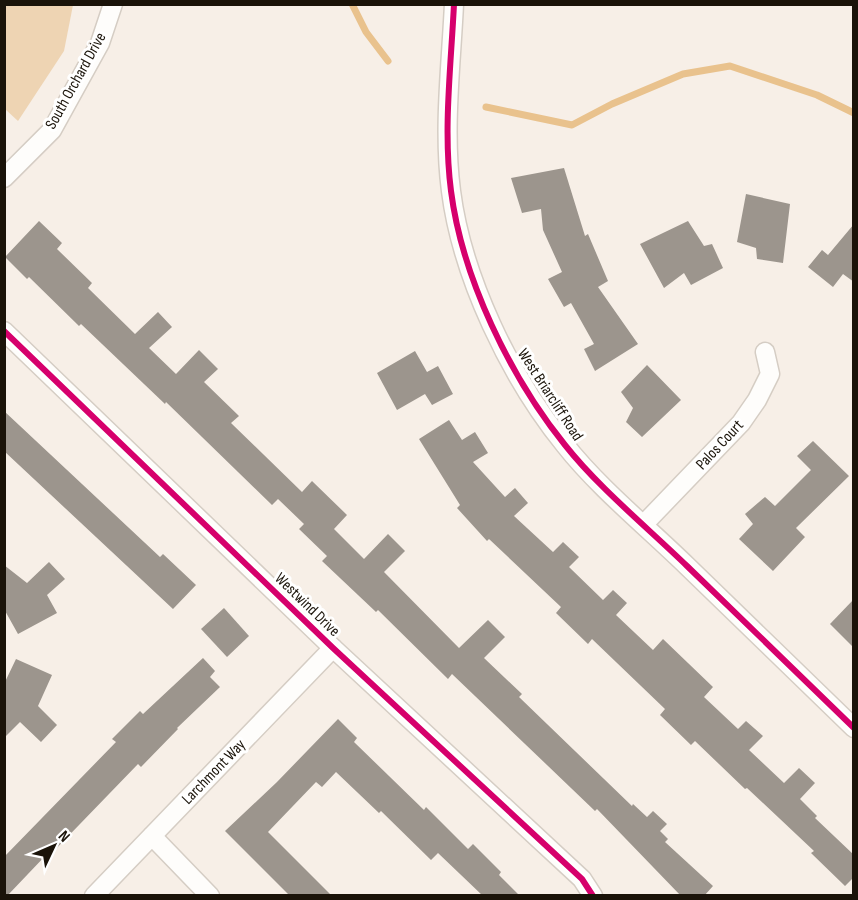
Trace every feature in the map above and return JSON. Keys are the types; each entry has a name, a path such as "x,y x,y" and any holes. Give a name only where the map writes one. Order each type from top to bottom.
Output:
{"street":[{"name":"South Orchard Drive","path":"4,178 52,130 100,44 113,4"},
{"name":"West Briarcliff Road","path":"454,4 448,135 451,190 462,245 486,313 519,379 565,445 854,728"},
{"name":"Westwind Drive","path":"4,331 333,648 582,879 593,896"},
{"name":"Palos Court","path":"644,524 741,423 752,408 770,374 765,352"},
{"name":"Larchmont Way","path":"93,896 333,648"},
{"path":"152,836 210,896"}],"shaded area":[{"path":"5,4 73,5 64,51 18,121 5,109"}],"building":[{"path":"564,168 585,236 588,234 608,281 598,287 638,344 595,371 584,349 594,344 571,303 564,307 548,279 562,272 543,230 541,209 522,213 511,178"},
{"path":"746,194 790,204 783,263 757,259 756,248 737,242"},
{"path":"39,221 62,243 57,249 92,283 88,288 135,334 158,312 172,327 149,348 176,374 199,350 218,369 204,382 239,416 231,423 302,492 312,481 347,515 334,529 364,559 388,534 405,551 384,572 459,648 488,620 505,637 484,658 522,694 519,697 632,806 633,804 647,817 653,811 667,824 660,831 668,839 665,842 713,886 704,896 681,896 597,809 595,811 452,674 448,679 378,610 376,612 322,561 327,556 299,529 304,524 278,499 272,505 166,402 165,404 81,324 79,326 5,257"},
{"path":"688,221 704,246 712,244 723,268 691,285 684,273 664,288 640,244"},
{"path":"854,224 854,282 843,274 833,287 808,267 822,250 828,255"},
{"path":"415,351 427,372 438,366 453,394 432,405 425,394 397,410 377,373"},
{"path":"647,365 681,400 642,437 626,422 633,408 621,392"},
{"path":"4,411 160,557 163,554 196,585 173,609 4,451"},
{"path":"449,420 462,440 475,432 488,453 473,462 505,497 515,488 528,503 514,516 553,552 563,542 579,557 569,567 603,600 613,590 627,603 616,615 653,650 663,639 713,687 704,697 738,729 746,721 763,736 749,750 784,783 799,768 815,783 800,799 817,816 815,818 854,855 854,877 845,886 811,853 814,851 747,788 745,789 695,741 691,745 660,715 665,709 592,639 588,644 556,613 561,607 489,539 487,541 457,508 460,505 419,439"},
{"path":"813,441 849,476 796,528 805,537 773,571 739,539 753,524 745,514 765,497 775,506 811,470 797,456"},
{"path":"49,562 65,579 47,595 57,613 18,634 4,609 4,565 27,583"},
{"path":"854,599 854,648 830,624"},
{"path":"224,608 249,636 227,657 201,629"},
{"path":"203,658 215,671 210,677 220,687 141,767 138,764 50,855 48,853 7,896 4,896 4,857 116,742 112,739 140,711 143,714"},
{"path":"16,659 52,675 38,706 57,725 41,742 20,722 4,738 4,684"},
{"path":"338,719 357,738 354,742 424,810 426,807 468,849 473,844 501,872 499,875 520,896 483,896 438,853 431,860 381,811 379,813 336,772 322,787 316,782 268,832 332,896 290,896 225,831 277,782"}],"waterway":[{"path":"352,4 366,32 388,61"},
{"path":"486,107 572,125 612,104 683,74 730,66 817,95 854,113"}],"cycle path":[{"path":"454,4 448,121 451,191 457,224 477,291 508,357 545,418 578,461 854,728"},
{"path":"4,331 333,648 582,879 593,896"}]}
